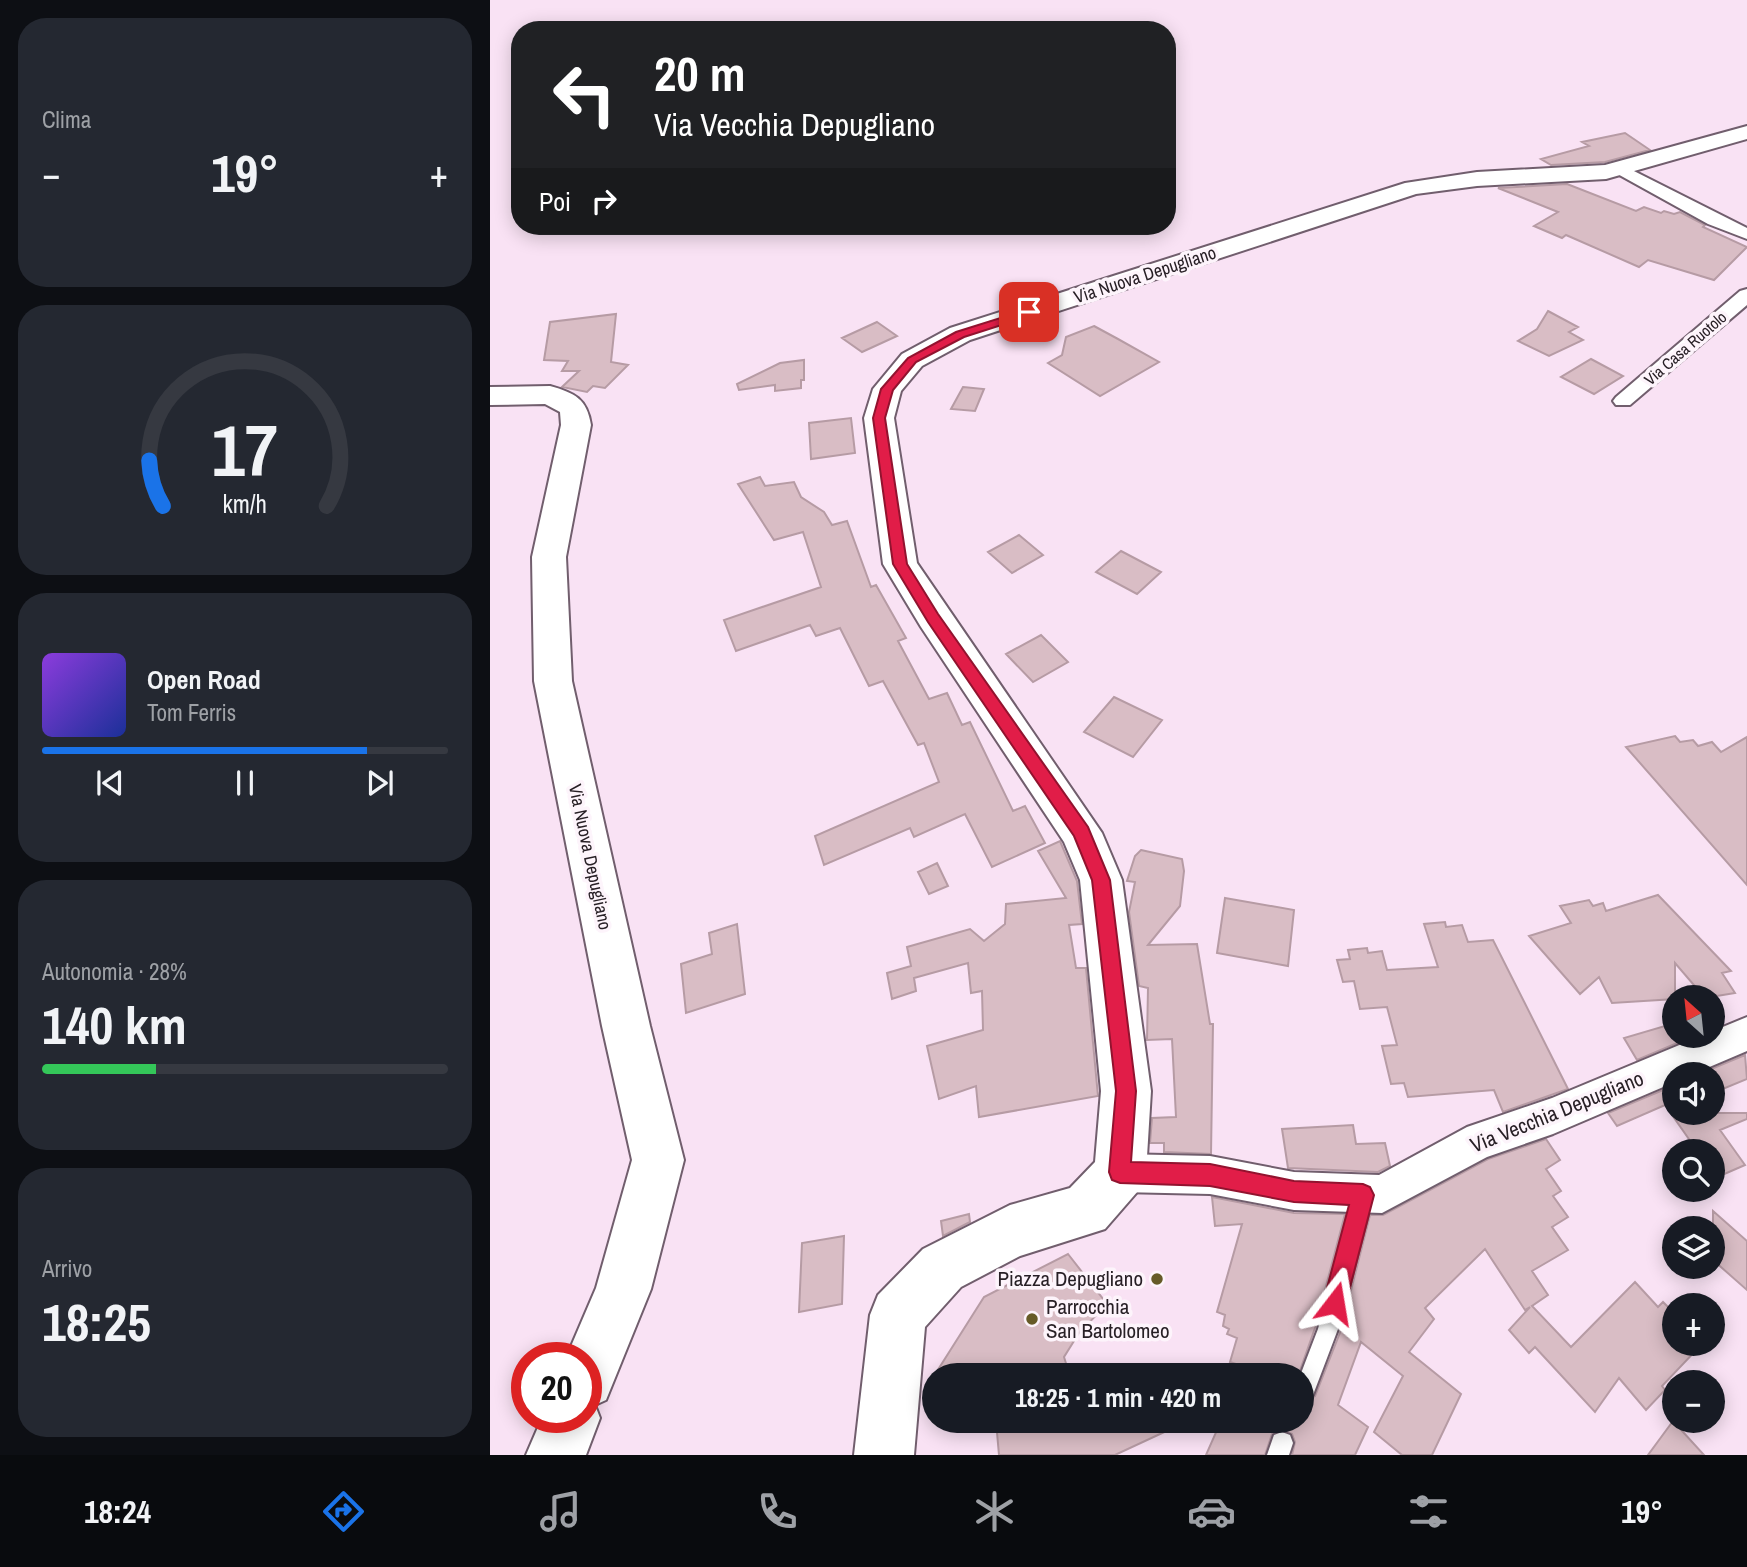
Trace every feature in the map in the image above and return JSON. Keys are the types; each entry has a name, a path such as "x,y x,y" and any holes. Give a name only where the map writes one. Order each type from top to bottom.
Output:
{"street":[{"name":"Via Nuova Depugliano","path":"1120,1172 1126,1091 1101,880 1082,833 933,618 900,564 879,418 887,389 912,360 960,334 1278,233 1355,205 1444,183 1620,169 1747,132"},
{"path":"1620,169 1714,220 1747,234"},
{"name":"Via Casa Ruotolo","path":"1623,401 1747,296"},
{"name":"Via Nuova Depugliano","path":"490,396 550,395 574,408 576,425 550,557 553,681 626,1026 658,1160 623,1289 601,1342"},
{"name":"Via Vecchia Depugliano","path":"1120,1172 1210,1175 1294,1191 1382,1194 1480,1140 1513,1132 1747,1034"},
{"path":"884,1455 898,1315 942,1268 1010,1232 1086,1210 1120,1172"},
{"path":"556,1455 565,1433"}],"lane":[{"path":"1314,1367 1328,1329 1363,1195"}],"building":[{"path":"1625,133 1650,150 1605,162 1551,165 1541,159 1589,146 1582,142"},
{"path":"1567,184 1636,211 1644,207 1661,213 1680,212 1705,225 1703,227 1747,247 1714,280 1648,260 1639,267 1566,235 1562,238 1534,226 1558,212 1498,188"},
{"path":"1548,311 1578,327 1569,332 1583,340 1549,356 1518,341 1537,329"},
{"path":"616,314 611,362 628,365 605,388 593,386 587,392 562,387 579,371 562,371 568,361 544,360 550,322"},
{"path":"877,322 897,336 862,352 842,338"},
{"path":"1094,326 1159,362 1100,396 1048,363 1062,355 1066,337"},
{"path":"1591,359 1623,376 1594,394 1561,377"},
{"path":"804,360 804,380 801,380 801,388 775,391 775,385 739,390 737,384 780,363"},
{"path":"963,387 984,389 975,411 951,409"},
{"path":"851,418 855,453 811,459 809,423"},
{"path":"760,477 765,486 794,482 801,497 824,512 832,525 847,521 871,587 876,585 906,638 898,641 929,699 947,693 962,725 970,722 1013,811 1025,806 1045,843 992,867 965,814 914,837 910,828 824,865 815,836 939,782 924,743 918,745 883,681 869,686 840,628 816,636 810,625 736,651 724,620 821,587 803,532 774,540 738,484"},
{"path":"1019,535 1043,555 1012,573 988,552"},
{"path":"1121,551 1161,572 1137,594 1096,572"},
{"path":"1041,635 1068,662 1033,682 1006,654"},
{"path":"1114,697 1162,720 1133,757 1084,732"},
{"path":"1675,736 1680,742 1693,740 1698,746 1712,742 1721,752 1747,737 1747,885 1626,747"},
{"path":"1060,841 1077,881 1082,924 1069,925 1076,968 1086,968 1098,1096 979,1117 976,1086 939,1099 927,1046 983,1030 982,991 971,993 968,963 914,978 916,991 892,999 887,973 911,966 907,947 970,929 984,941 1005,924 1006,904 1066,898 1038,851"},
{"path":"1141,850 1182,859 1184,871 1180,906 1148,945 1197,944 1210,1024 1213,1024 1211,1154 1164,1152 1164,1143 1150,1143 1152,1118 1176,1117 1172,1039 1147,1040 1148,988 1139,986 1129,912 1135,882 1127,881 1135,856"},
{"path":"937,863 948,886 929,894 918,872"},
{"path":"1658,895 1731,971 1722,973 1735,993 1726,994 1726,985 1694,985 1675,963 1675,985 1662,985 1662,1000 1612,1003 1599,977 1580,994 1529,936 1571,923 1560,906 1589,900 1593,906 1603,903 1606,911"},
{"path":"1225,898 1294,910 1288,966 1217,953"},
{"path":"1445,922 1446,927 1462,925 1468,942 1493,940 1568,1089 1503,1112 1494,1090 1408,1097 1404,1083 1391,1084 1382,1046 1397,1045 1387,1007 1360,1009 1354,981 1343,982 1337,960 1350,959 1348,950 1367,948 1368,953 1382,951 1387,970 1438,967 1424,924"},
{"path":"737,924 745,994 686,1013 681,964 712,954 709,933"},
{"path":"1662,1027 1662,1048 1666,1048 1637,1060 1624,1038"},
{"path":"1745,1055 1747,1079 1725,1088 1725,1063"},
{"path":"1662,1090 1662,1106 1617,1126 1608,1113"},
{"path":"1725,1113 1747,1113 1747,1119 1720,1130 1745,1165 1725,1174 1725,1139 1689,1139 1679,1125 1725,1125"},
{"path":"1353,1125 1356,1144 1385,1143 1390,1166 1378,1172 1288,1168 1282,1129"},
{"path":"1546,1139 1560,1160 1546,1169 1561,1191 1553,1196 1568,1217 1552,1227 1568,1250 1532,1271 1548,1295 1532,1306 1571,1347 1635,1282 1658,1307 1662,1303 1662,1356 1691,1356 1677,1370 1662,1370 1662,1393 1646,1410 1619,1378 1595,1412 1535,1347 1529,1353 1509,1330 1530,1307 1525,1310 1485,1249 1425,1308 1434,1319 1409,1352 1461,1394 1432,1455 1402,1455 1374,1432 1403,1376 1361,1342 1338,1405 1368,1427 1355,1455 1292,1455 1295,1442 1290,1433 1314,1433 1314,1397 1341,1330 1370,1215 1383,1215 1488,1159"},
{"path":"1212,1197 1294,1213 1345,1214 1315,1328 1303,1363 1230,1362 1237,1338 1227,1334 1229,1329 1223,1326 1225,1315 1217,1312 1242,1224 1215,1226"},
{"path":"969,1214 970,1222 943,1236 941,1221"},
{"path":"1725,1222 1747,1241 1747,1290 1725,1271"},
{"path":"844,1236 842,1304 799,1312 802,1243"},
{"name":"Parrocchia San Bartolomeo","path":"1068,1254 1107,1304 1079,1333 1064,1357 1066,1363 942,1363 984,1297"},
{"path":"997,1433 1162,1433 1115,1455 999,1455"},
{"path":"1216,1433 1275,1433 1272,1434 1265,1455 1206,1455"},
{"path":"1664,1433 1684,1433 1704,1455 1648,1455"}],"place":[{"name":"Piazza Depugliano","path":"1157,1279"},
{"name":"Parrocchia San Bartolomeo","path":"1032,1319"}],"route":[{"path":"1029,312 960,334 912,360 887,389 879,418 900,564 933,618 1082,833 1101,880 1126,1091 1120,1172 1210,1175 1294,1191 1363,1195 1335,1303"}]}
